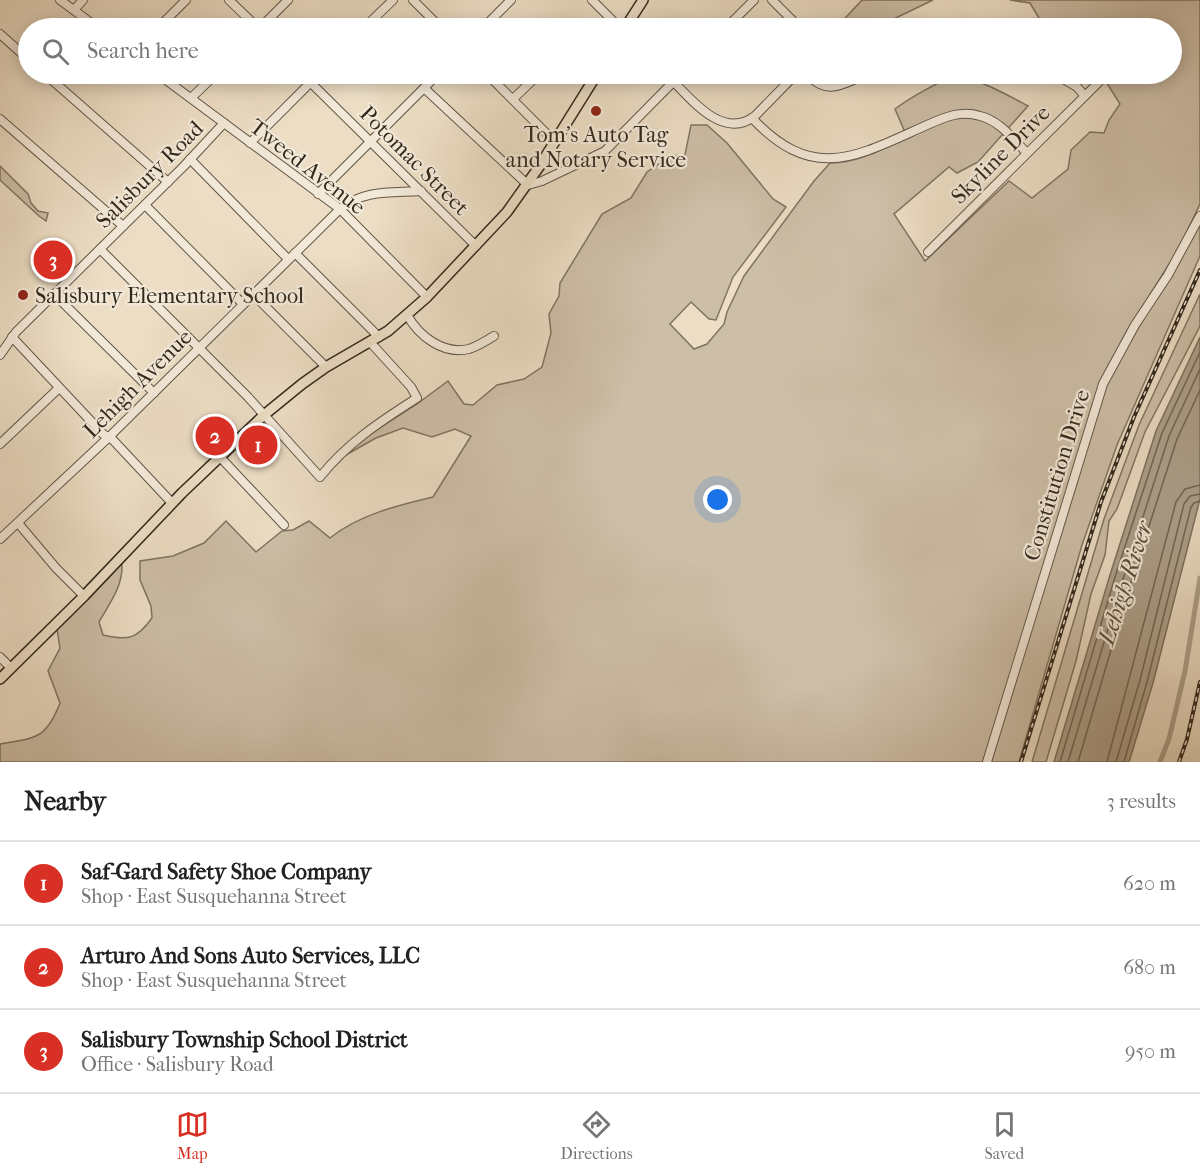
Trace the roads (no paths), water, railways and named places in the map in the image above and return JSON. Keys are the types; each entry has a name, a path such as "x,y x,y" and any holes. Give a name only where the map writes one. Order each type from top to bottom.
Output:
{"main road":[{"path":"631,18 643,0"},
{"path":"0,679 84,596 172,503 264,415 326,367 379,337 427,297 507,212 528,185 591,84"}],"street":[{"path":"60,0 85,18"},
{"path":"74,10 83,0"},
{"path":"168,18 186,0"},
{"path":"229,0 248,18"},
{"path":"269,18 288,0"},
{"path":"374,18 393,0"},
{"path":"413,0 431,18"},
{"path":"493,18 511,0"},
{"path":"592,0 610,18"},
{"path":"736,18 754,0"},
{"path":"772,0 790,18"},
{"path":"0,34 18,50"},
{"path":"56,84 168,182"},
{"name":"Tweed Avenue","path":"172,84 340,209 427,297"},
{"path":"191,98 206,84"},
{"path":"250,142 309,84"},
{"name":"Potomac Street","path":"313,84 476,246"},
{"path":"318,194 428,84"},
{"path":"497,84 555,142"},
{"path":"513,99 528,84"},
{"path":"424,88 528,185 542,181 605,151 671,84"},
{"path":"677,84 716,120 737,124 752,118 786,84"},
{"path":"819,84 830,88 841,84"},
{"path":"1072,84 1084,95"},
{"name":"Skyline Drive","path":"928,252 1097,84"},
{"path":"752,118 770,136 787,148 807,155 828,158 858,154 947,116 971,114 993,121 1027,153"},
{"path":"0,119 123,226"},
{"name":"Salisbury Road","path":"0,355 12,337 224,123"},
{"path":"190,159 288,259"},
{"name":"Lehigh Avenue","path":"0,539 109,437 340,209 354,199 368,194 421,191"},
{"path":"145,205 243,304"},
{"name":"Constitution Drive","path":"987,762 1103,384 1134,325 1168,275 1200,216"},
{"path":"100,249 264,415 320,477 337,457 364,432 417,398 411,387 370,342"},
{"path":"295,252 379,337"},
{"path":"54,294 154,393"},
{"path":"253,294 326,367"},
{"path":"407,315 416,329 429,340 451,349 469,349 494,336"},
{"path":"12,337 172,503"},
{"path":"0,444 60,388"},
{"path":"220,457 284,525"},
{"path":"18,523 56,568 84,596"},
{"path":"0,657 10,668"}],"water":[{"name":"Lehigh River","path":"1200,337 1200,499 1153,683 1129,762 1054,762 1156,431"}],"waterway":[{"path":"1160,762 1169,739 1185,671 1200,578"}],"railway":[{"path":"1021,762 1101,502 1134,417 1200,270"},
{"path":"1179,762 1187,739 1200,682"}],"place":[{"name":"Tom's Auto Tag and Notary Service","path":"596,111"},
{"name":"Salisbury Township School District","path":"53,260"},
{"name":"Salisbury Elementary School","path":"23,295"},
{"name":"Arturo And Sons Auto Services, LLC","path":"215,436"},
{"name":"Saf-Gard Safety Shoe Company","path":"258,445"}]}
